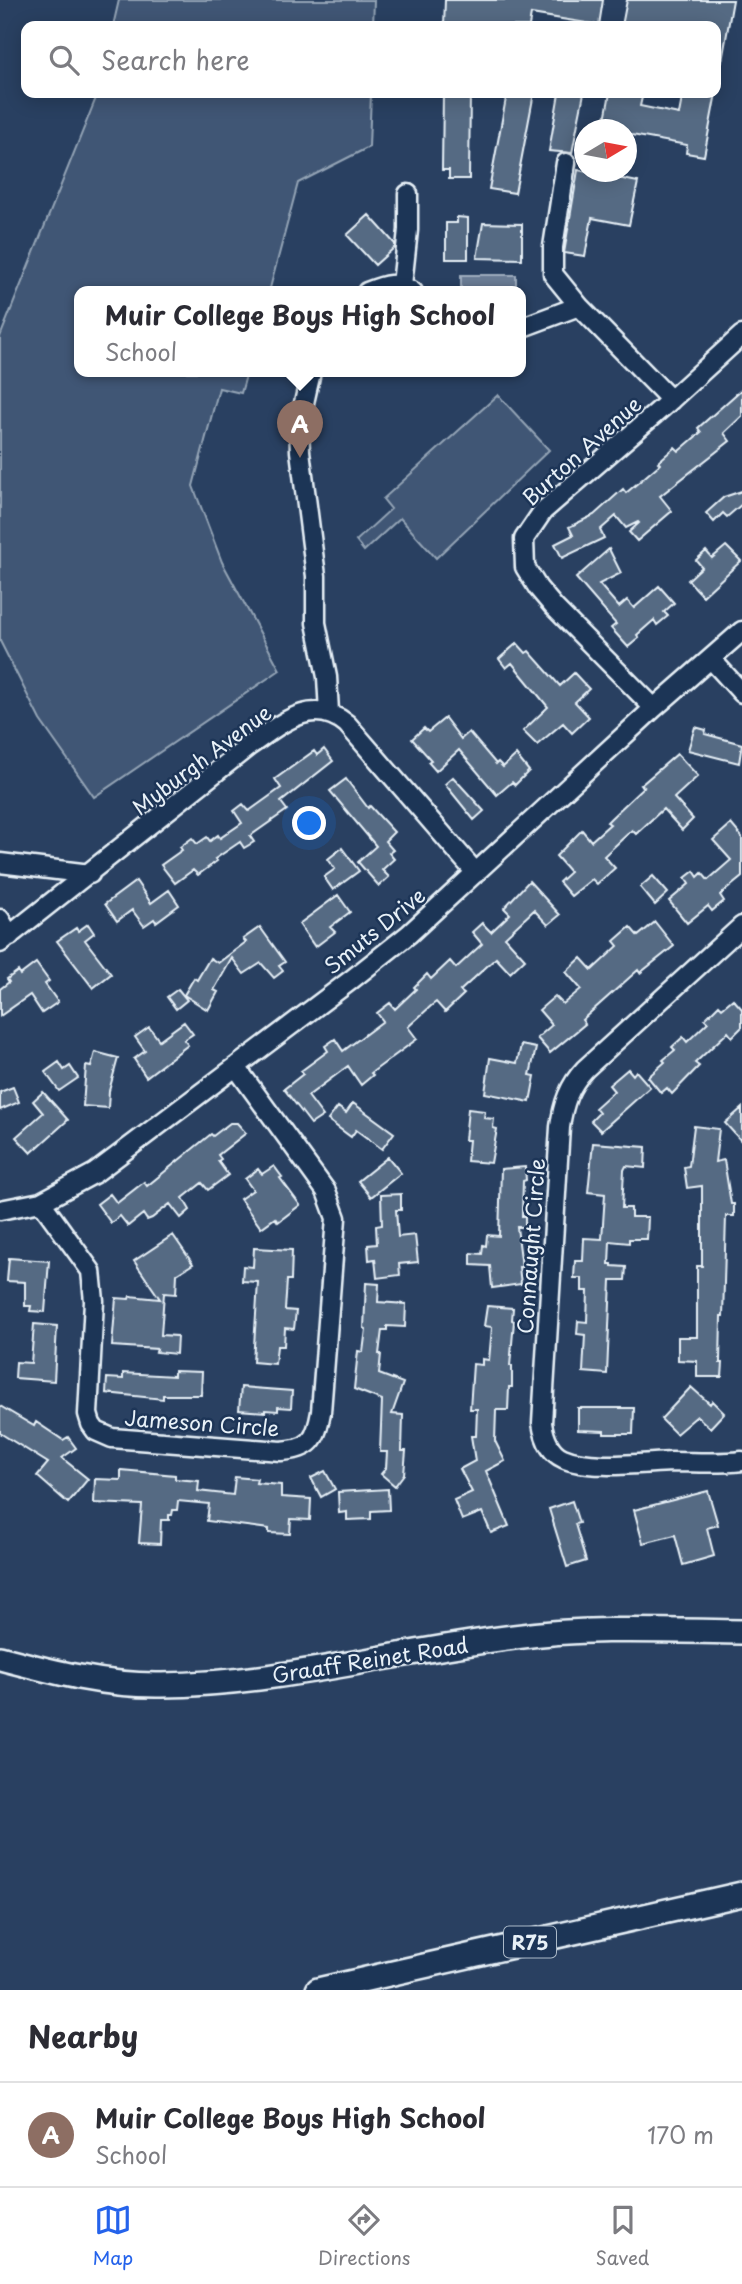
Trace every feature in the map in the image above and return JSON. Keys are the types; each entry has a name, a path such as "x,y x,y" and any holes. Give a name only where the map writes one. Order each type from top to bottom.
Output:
{"main road":[{"name":"Graaff Reinet Road","path":"0,1658 95,1680 160,1685 242,1680 516,1636 620,1631 742,1632"},
{"name":"R75","path":"318,1990 742,1894"}],"street":[{"path":"566,163 552,264 553,274 579,306 671,400"},
{"path":"407,286 408,194"},
{"path":"526,326 579,306"},
{"name":"Burton Avenue","path":"654,708 538,588 525,567 524,539 542,511 742,335"},
{"path":"310,377 299,425 300,462 316,576 316,623 329,694 329,712 347,724 476,873"},
{"name":"Smuts Drive","path":"0,1210 41,1202 94,1173 409,934 654,708 742,631"},
{"path":"711,659 742,693"},
{"name":"Myburgh Avenue","path":"5,939 259,740 279,726 308,712 329,712"},
{"path":"0,863 90,874"},
{"path":"0,919 5,939"},
{"name":"Connaught Circle","path":"742,926 585,1069 576,1079 566,1099 560,1128 542,1423 543,1434 553,1451 571,1461 602,1464 742,1461"},
{"name":"Jameson Circle","path":"41,1202 91,1271 94,1301 88,1403 91,1424 96,1431 112,1438 282,1451 306,1446 313,1440 318,1429 321,1412 336,1218 326,1191 236,1067"}],"shaded area":[{"path":"119,0 374,0 373,21 114,21"},
{"path":"96,98 371,98 369,147 298,183 271,286 74,286 74,377 246,377 241,393 219,388 193,486 222,562 280,670 94,797 40,720 0,641 0,337"},
{"path":"461,275 516,275 516,286 461,286"},
{"path":"498,395 549,450 436,558 400,518 364,551 356,541 391,509 383,499"}],"building":[{"path":"445,0 603,0 600,21 574,21 531,14 530,21 444,21"},
{"path":"627,0 733,0 722,61 721,21 623,21"},
{"path":"443,98 470,98 469,179 449,179 449,170 442,170"},
{"path":"506,98 533,98 515,193 489,189"},
{"path":"558,98 583,98 579,119 574,119 572,153 549,151"},
{"path":"609,98 642,98 640,106 679,114 682,98 715,98 704,156 686,153 687,145 637,136 637,119 605,119"},
{"path":"576,182 638,182 629,225 592,218 585,256 564,253"},
{"path":"369,215 395,244 375,265 347,235"},
{"path":"457,217 468,218 468,259 446,259 446,223 457,223"},
{"path":"483,223 522,224 522,259 477,258"},
{"path":"742,389 742,416 724,433 730,441 660,496 672,511 637,541 629,532 639,523 626,528 616,516 600,530 604,538 562,558 555,544 573,535 569,527 594,515 623,489 626,493 660,464 658,462 675,447 679,451 701,432 698,428"},
{"path":"742,491 742,504 727,517 723,513 714,522 706,513 724,497"},
{"path":"726,546 741,561 703,596 688,580 702,567 696,560 706,551 712,558"},
{"path":"609,549 621,573 599,584 619,607 627,600 634,608 659,586 674,603 664,612 668,616 657,625 654,620 628,647 611,628 616,624 576,578"},
{"path":"517,643 526,653 529,651 560,686 574,673 589,689 575,702 589,717 572,733 563,723 537,745 523,731 548,707 512,663 506,668 499,659"},
{"path":"445,718 461,739 469,732 496,764 498,762 503,767 516,755 529,771 515,785 512,782 497,795 459,750 436,771 428,762 431,760 412,739 424,728 428,732"},
{"path":"695,727 706,730 705,734 742,744 739,763 688,750"},
{"path":"324,749 333,761 281,802 287,810 250,836 254,842 244,848 240,842 198,875 193,870 175,883 161,865 182,850 180,847 192,838 197,844 207,837 210,841 218,835 220,838 242,823 234,811 243,804 249,811 281,788 275,779 314,751 317,755"},
{"path":"677,754 698,776 674,798 693,819 682,830 663,809 636,834 632,830 604,856 615,868 597,884 592,879 571,896 559,882 570,872 556,856 582,830 591,841 644,787 641,785"},
{"path":"453,777 484,811 474,820 445,784"},
{"path":"346,779 368,808 370,806 394,832 385,841 393,850 389,853 394,859 382,870 389,877 379,886 358,862 376,846 330,791"},
{"path":"731,824 742,837 742,877 720,895 724,901 712,911 708,906 687,923 669,901 689,884 685,878 694,871 698,877 702,873 708,880 731,860 713,840"},
{"path":"342,848 359,871 333,890 324,877 335,869 328,859"},
{"path":"653,876 668,893 655,905 640,887"},
{"path":"136,881 151,903 169,890 179,905 156,922 154,919 144,926 132,910 117,921 105,904"},
{"path":"529,881 560,915 548,925 534,910 505,937 525,959 510,973 496,958 460,991 464,994 445,1012 436,1002 408,1027 417,1039 371,1073 373,1075 361,1085 348,1066 308,1096 323,1116 311,1124 284,1089 303,1074 301,1071 328,1051 325,1046 335,1039 343,1051 383,1021 377,1013 390,1003 395,1009 427,974 431,979 450,961 456,968 482,944 472,932 482,923 491,932 510,914 504,908"},
{"path":"338,895 350,912 330,927 335,932 315,947 299,924"},
{"path":"655,922 674,946 640,973 638,970 582,1020 585,1024 550,1053 537,1038 552,1025 539,1010 555,996 563,1004 581,989 566,972 581,958 592,970 618,946 614,941 630,927 638,936"},
{"path":"88,924 94,933 85,940 111,974 93,988 57,941 76,928 78,931"},
{"path":"260,927 285,962 279,966 283,971 274,978 261,963 244,974 232,958 214,990 218,992 208,1010 184,995 210,958 218,963 246,942 243,939"},
{"path":"36,963 49,981 45,984 58,1002 42,1013 30,995 0,1016 0,989 9,982 7,979 18,971 20,975"},
{"path":"178,989 187,1000 176,1009 167,997"},
{"path":"733,999 742,1009 742,1027 732,1037 728,1032 695,1063 699,1066 672,1094 667,1088 661,1093 648,1077 675,1050 672,1047 683,1037 687,1042 708,1022 705,1019 719,1005 722,1008"},
{"path":"184,1022 193,1034 184,1040 188,1045 146,1077 134,1059 145,1051 135,1037 149,1027 159,1040"},
{"path":"521,1045 536,1048 530,1075 535,1076 530,1102 485,1093 490,1058 517,1063"},
{"path":"95,1052 118,1058 109,1091 108,1108 83,1106 86,1066 91,1067"},
{"path":"59,1062 64,1070 70,1066 78,1078 59,1091 45,1072"},
{"path":"628,1069 633,1075 636,1071 650,1087 601,1131 591,1121 599,1113 595,1108 614,1091 609,1085"},
{"path":"13,1087 19,1102 0,1110 0,1092"},
{"path":"43,1092 68,1120 31,1153 16,1137 43,1113 33,1101"},
{"path":"353,1103 394,1133 382,1149 356,1130 351,1137 328,1120 338,1107 346,1113"},
{"path":"742,1108 742,1142 725,1123"},
{"path":"468,1109 485,1111 484,1118 494,1119 493,1128 497,1129 491,1163 467,1161 469,1140 465,1140"},
{"path":"230,1123 237,1123 246,1133 218,1155 221,1159 218,1161 228,1175 208,1190 202,1183 183,1198 190,1210 181,1218 170,1204 152,1218 147,1220 143,1214 128,1226 120,1216 111,1223 97,1204 110,1194 117,1203 144,1182 147,1186 211,1134 213,1136"},
{"path":"694,1126 719,1129 715,1162 724,1160 731,1204 734,1204 734,1216 726,1216 721,1316 722,1377 697,1377 697,1361 678,1360 678,1337 697,1337 697,1266 702,1266 702,1186 687,1188 684,1167 689,1166"},
{"path":"593,1143 646,1147 645,1168 626,1166 624,1170 622,1208 631,1208 631,1217 648,1217 647,1239 629,1239 629,1243 610,1241 609,1264 626,1267 625,1280 611,1280 607,1374 583,1372 585,1335 577,1334 578,1321 587,1322 588,1291 582,1291 582,1278 574,1278 575,1261 583,1261 584,1238 602,1239 605,1194 588,1192"},
{"path":"388,1157 401,1173 371,1197 358,1181"},
{"path":"274,1166 300,1205 278,1222 275,1218 261,1228 240,1199 253,1190 245,1179 258,1169 262,1174"},
{"path":"525,1167 522,1216 525,1216 525,1227 517,1227 522,1267 519,1267 521,1284 492,1288 490,1266 471,1265 471,1253 482,1254 487,1235 499,1236 501,1169"},
{"path":"401,1194 401,1210 396,1210 398,1237 415,1235 418,1262 399,1264 400,1275 377,1278 375,1259 369,1260 368,1245 377,1244 376,1226 382,1225 381,1195"},
{"path":"173,1235 193,1264 177,1274 176,1294 164,1293 161,1335 177,1336 176,1354 156,1352 157,1349 112,1346 116,1298 129,1299 130,1296 160,1299 134,1261"},
{"path":"254,1248 292,1250 291,1280 287,1280 285,1310 296,1311 294,1329 285,1328 284,1346 277,1346 275,1364 253,1362 258,1282 242,1281 243,1266 253,1267"},
{"path":"9,1258 49,1261 45,1312 30,1311 31,1306 25,1306 25,1282 7,1281"},
{"path":"366,1283 379,1284 378,1302 406,1304 405,1327 387,1326 387,1330 382,1330 379,1354 379,1374 403,1383 392,1414 403,1415 402,1451 406,1451 404,1474 395,1486 381,1474 386,1468 387,1452 380,1452 382,1400 354,1389 358,1351 363,1352 366,1329"},
{"path":"487,1306 513,1308 514,1321 510,1366 512,1387 509,1387 508,1410 496,1410 495,1441 505,1461 486,1471 509,1526 491,1533 482,1512 462,1520 454,1500 472,1492 460,1469 475,1461 471,1436 476,1436 477,1409 470,1409 473,1364 482,1365 482,1359 489,1360 492,1327 484,1326"},
{"path":"34,1324 57,1326 54,1381 15,1378 16,1362 31,1363"},
{"path":"174,1371 202,1372 201,1395 163,1395 163,1399 106,1393 107,1378 123,1379 123,1373 174,1376"},
{"path":"241,1387 292,1391 291,1408 278,1407 278,1411 265,1412 239,1410"},
{"path":"691,1387 724,1413 710,1428 697,1416 676,1434 661,1419"},
{"path":"0,1406 34,1426 36,1422 63,1440 68,1437 76,1448 62,1458 88,1479 68,1503 37,1476 48,1463 0,1433"},
{"path":"578,1408 634,1408 633,1434 604,1434 604,1431 578,1430"},
{"path":"121,1470 175,1475 175,1479 199,1481 198,1491 233,1495 235,1477 257,1479 256,1483 281,1485 281,1497 311,1499 310,1520 291,1519 290,1534 269,1533 269,1529 207,1521 209,1504 178,1501 177,1510 173,1510 172,1515 169,1515 169,1520 161,1520 160,1544 139,1543 142,1505 94,1503 95,1479 121,1480"},
{"path":"325,1471 335,1489 321,1497 311,1478"},
{"path":"388,1489 389,1510 371,1511 371,1519 347,1520 347,1512 339,1513 338,1492"},
{"path":"708,1491 718,1525 707,1528 714,1556 683,1565 675,1535 643,1543 634,1510"},
{"path":"572,1501 579,1523 575,1524 586,1561 567,1567 549,1509"}],"place":[{"name":"Muir College Boys High School","path":"300,458"}]}
